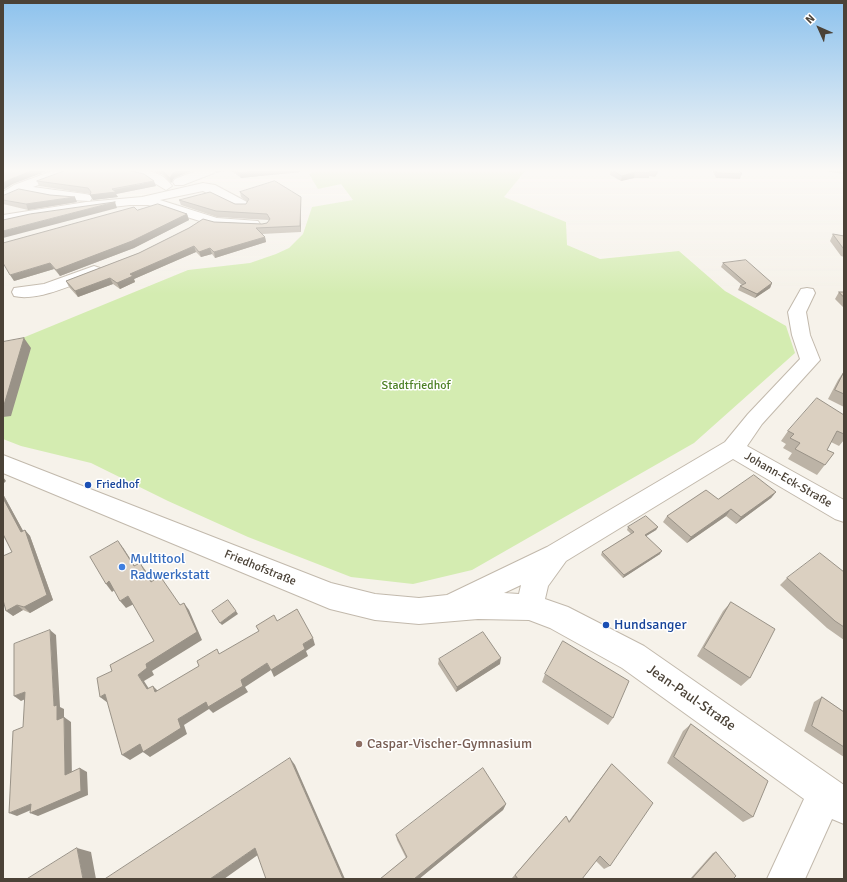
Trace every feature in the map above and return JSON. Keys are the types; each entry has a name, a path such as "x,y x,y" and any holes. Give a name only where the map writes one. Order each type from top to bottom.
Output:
{"street":[{"path":"3,219 53,211"},
{"path":"102,218 126,211"},
{"path":"184,211 216,222 263,224"},
{"path":"189,228 202,218"},
{"path":"20,292 47,288 111,264"},
{"path":"437,611 469,599 557,553 733,448 755,419 810,360 801,335 797,312 807,294"},
{"name":"Johann-Eck-Straße","path":"733,448 844,512"},
{"name":"Friedhofstraße","path":"3,464 330,596 375,607 419,611 437,611 478,606 529,607"},
{"path":"529,607 536,581 557,553"},
{"name":"Jean-Paul-Straße","path":"529,607 558,616 632,657 835,799"},
{"path":"786,879 835,799"}],"green space":[{"name":"Stadtfriedhof","path":"311,211 539,211 566,222 567,245 600,259 679,251 725,291 786,326 795,353 694,443 472,570 413,584 351,577 248,537 168,501 91,463 21,446 3,439 3,346 188,270 250,263 276,254 289,248 303,234"}],"building":[{"path":"50,211 80,211 3,231 3,220"},
{"path":"119,211 179,211 187,214 132,241 56,270 50,263 10,275 3,263 3,243"},
{"path":"219,211 301,211 300,226 256,228 265,237 214,252 210,248 199,252 194,246 130,274 133,276 117,283 110,278 75,291 66,281 139,253 189,228 203,219 214,222 262,224 267,223 270,219 267,214"},
{"path":"833,234 844,236 844,249"},
{"path":"746,260 772,283 757,294 740,286 746,283 723,263"},
{"path":"839,292 844,292 844,297"},
{"path":"24,338 4,405 3,406 3,342"},
{"path":"844,372 844,394 835,390"},
{"path":"817,398 844,415 844,434 837,431 827,450 834,453 825,465 795,449 800,443 790,438 794,434 788,431"},
{"path":"754,475 776,492 741,517 731,509 691,537 667,516 706,490 718,499"},
{"path":"3,498 21,532 25,530 47,595 24,607 17,605 6,611 3,600 3,556 12,552 3,534"},
{"path":"646,516 658,527 645,535 662,551 624,575 602,552 634,532 628,527"},
{"path":"118,541 134,566 140,563 151,582 160,576 180,605 184,603 197,632 146,664 147,668 138,675 147,689 153,686 155,692 199,666 197,661 217,649 219,654 259,631 256,626 274,615 277,621 297,609 313,638 303,644 305,649 271,670 267,663 241,680 243,686 208,707 206,702 178,719 181,728 143,752 140,744 122,755 105,694 100,697 97,678 112,671 110,665 154,641 128,596 120,601 109,581 106,584 90,557"},
{"path":"820,553 844,572 844,627 835,621 787,578"},
{"path":"228,600 236,611 220,623 212,611"},
{"path":"731,602 775,629 750,678 704,648"},
{"path":"50,630 54,706 57,705 57,720 64,717 65,775 80,768 81,791 30,813 31,804 9,813 13,731 23,727 25,692 14,696 14,644"},
{"path":"483,632 501,658 457,687 439,659"},
{"path":"563,641 629,681 613,718 545,674"},
{"path":"822,697 844,712 844,747 812,726"},
{"path":"691,724 768,781 753,817 674,757"},
{"path":"290,758 343,879 266,879 255,848 210,879 105,879"},
{"path":"612,764 653,803 610,866 600,856 582,879 518,879 515,875 566,816 569,822"},
{"path":"483,768 506,804 414,879 380,879 407,857 396,835"},
{"path":"77,848 83,879 27,879"},
{"path":"716,852 736,876 733,879 692,879"}],"place":[{"name":"Friedhof","path":"88,485"},
{"name":"Multitool Radwerkstatt","path":"122,567"},
{"name":"Hundsanger","path":"606,625"},
{"name":"Caspar-Vischer-Gymnasium","path":"359,744"}]}
